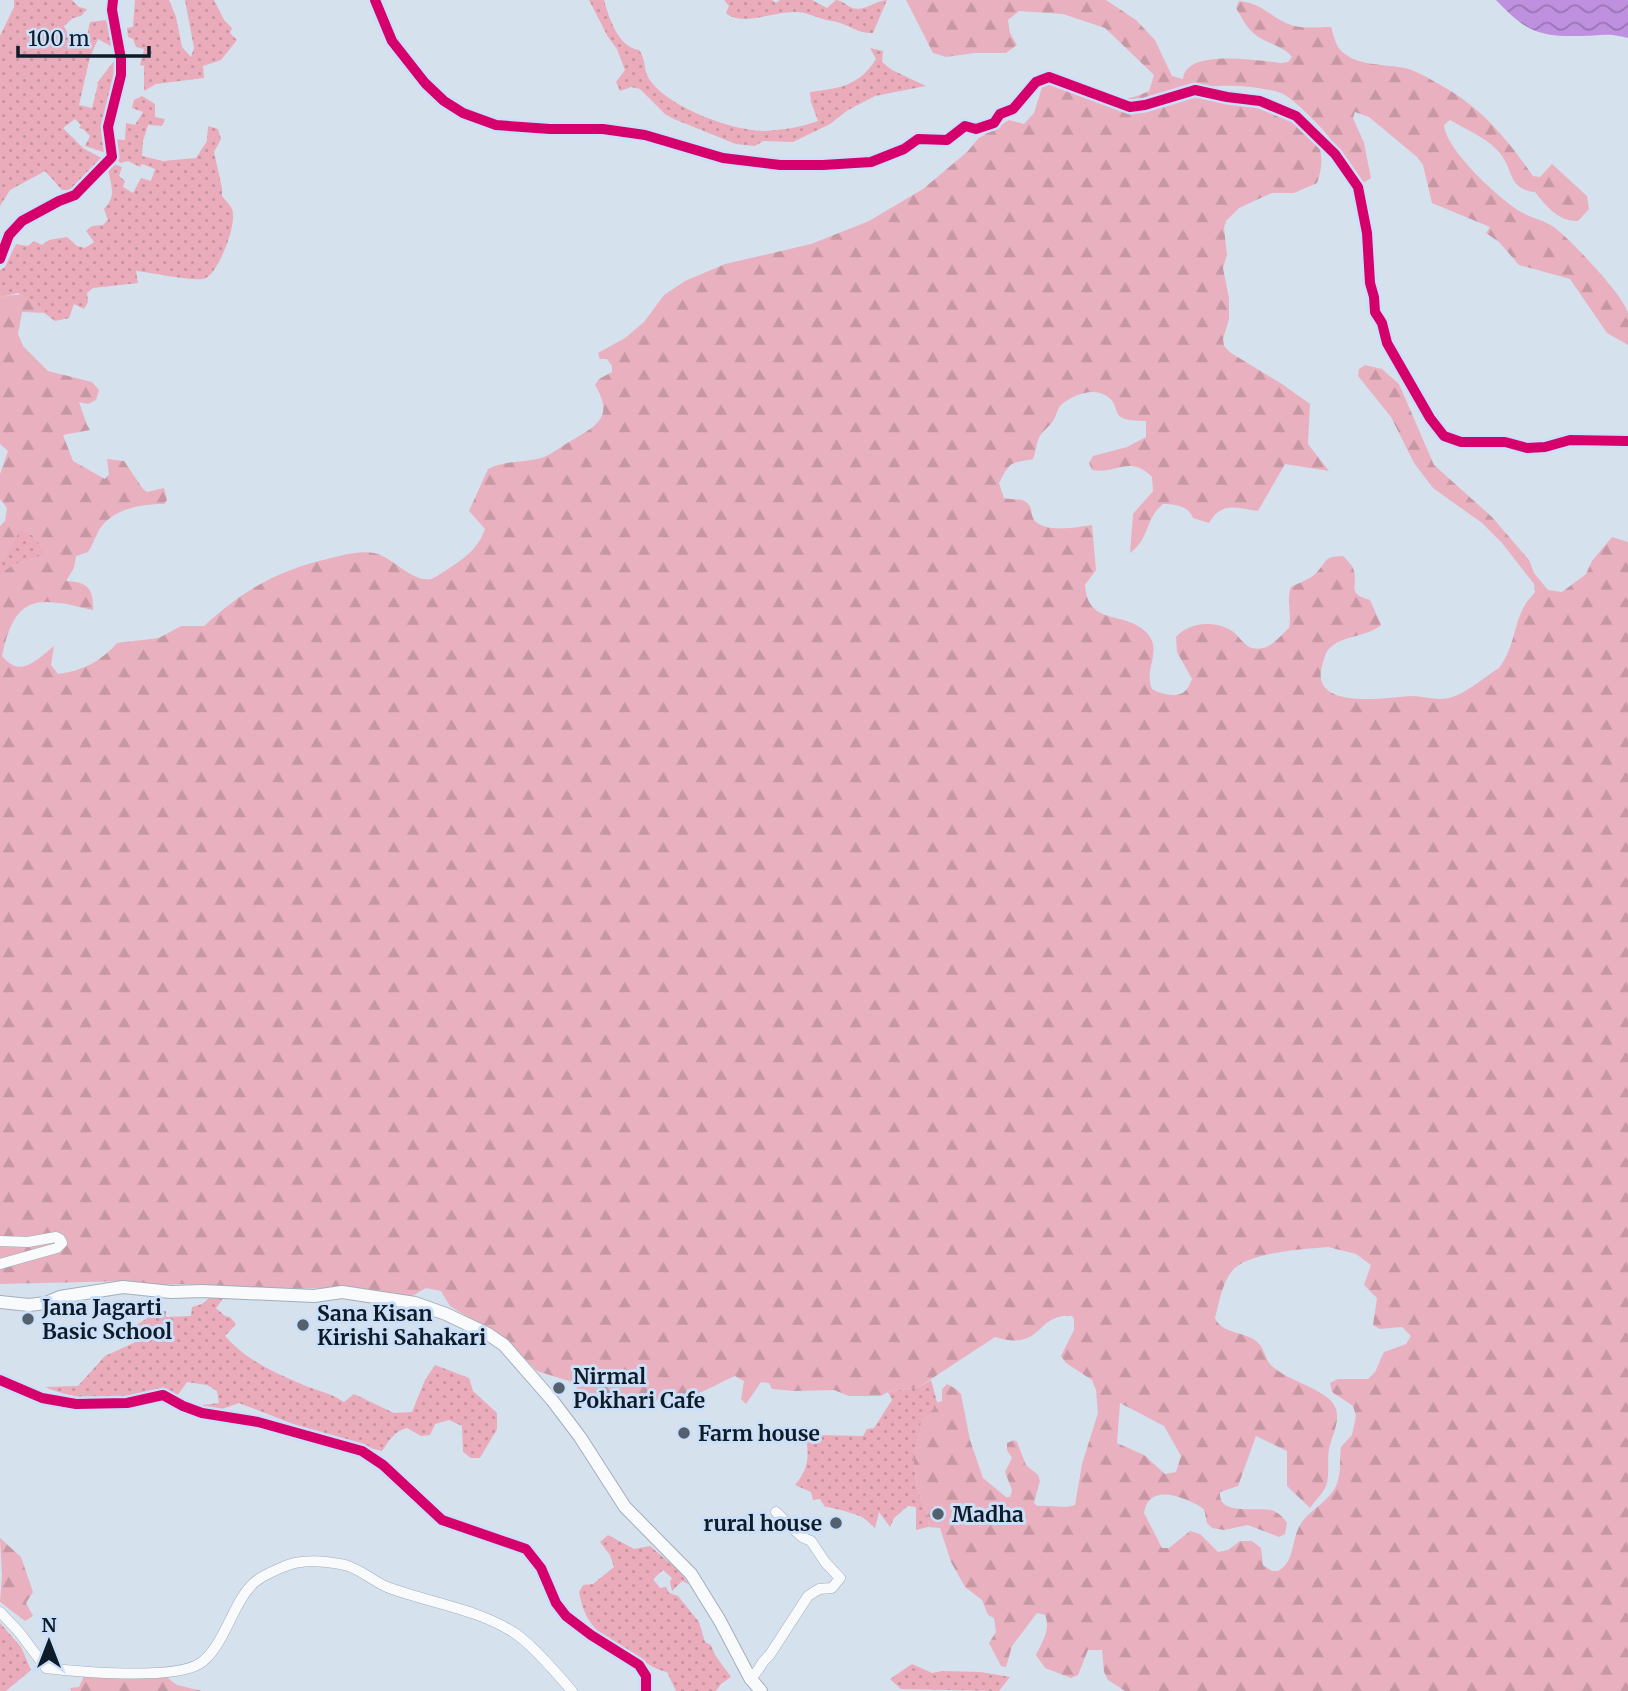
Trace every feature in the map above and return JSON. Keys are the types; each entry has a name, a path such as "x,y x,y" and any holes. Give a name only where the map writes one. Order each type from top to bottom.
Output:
{"main road":[{"path":"0,1302 29,1305 46,1303 60,1297 123,1287 171,1292 314,1296 342,1292 415,1303 457,1318 504,1345 552,1400 580,1437 625,1507 691,1574 750,1678 761,1691"}],"street":[{"path":"0,259 9,235 22,221 58,201 75,195 112,157 108,127 121,75 121,59 114,24 114,0"},
{"path":"375,0 392,41 402,57 443,101 463,113 506,126 603,128 645,135 723,158 743,161 802,165 871,162 904,149 918,139 947,139 965,126 976,129 994,123 1000,114 1013,109 1036,82 1049,77 1130,107 1195,90 1269,104 1296,116 1335,154 1358,187 1366,222 1375,312 1382,323 1387,342 1430,418 1444,436 1461,442 1504,442 1527,448 1545,447 1570,440 1628,440"},
{"path":"0,1241 28,1242 56,1237 62,1243 57,1248 0,1264"},
{"path":"0,1380 42,1398 76,1404 127,1403 163,1395 202,1413 258,1422 362,1451 383,1465 442,1520 529,1552 541,1567 556,1603 566,1616 583,1630 639,1665 646,1676 646,1691"},
{"path":"750,1678 756,1675 808,1596 819,1589 832,1588 841,1578 825,1562 811,1541 802,1537 776,1512"},
{"path":"0,1612 46,1668 96,1674 166,1672 198,1665 209,1655 242,1598 253,1583 261,1578 299,1562 343,1564 353,1567 374,1582 485,1619 517,1635 572,1691"}],"shaded area":[{"path":"14,0 72,0 79,7 87,9 64,26 70,38 81,37 88,32 90,22 106,20 114,34 116,49 98,39 90,57 79,105 92,108 97,83 117,57 119,74 109,154 85,146 90,136 79,128 81,125 75,119 63,128 83,148 105,160 76,190 62,190 45,171 10,190 0,206 0,36 14,7"},
{"path":"135,0 169,0 176,17 182,47 191,57 194,48 185,0 214,0 224,20 232,28 230,33 237,40 221,60 203,66 204,78 156,84 144,91 144,66 140,65 144,49 136,47 133,39 128,37 127,28 133,27"},
{"path":"589,0 604,0 620,38 639,50 649,78 662,93 689,110 721,123 752,130 772,131 818,121 810,92 840,87 863,75 876,59 870,48 883,51 882,62 892,70 926,86 875,96 848,110 830,124 793,142 763,141 755,146 736,144 665,114 640,89 631,87 620,91 616,82 625,70 617,49"},
{"path":"724,0 772,0 776,3 780,0 812,0 827,8 836,0 857,9 887,0 873,33 799,12 740,19 726,13 729,6"},
{"path":"142,96 155,104 155,117 165,119 162,126 148,125 142,156 163,161 196,158 207,141 208,126 218,129 221,139 214,152 222,196 231,207 233,216 222,257 211,274 202,279 136,271 138,283 93,288 87,293 88,302 84,309 74,304 69,318 55,321 18,293 0,297 0,270 5,267 16,244 28,246 34,241 42,245 49,240 67,237 77,246 85,248 94,242 86,231 92,226 103,225 108,220 104,209 111,200 112,190 108,169 114,164 122,167 119,176 125,181 123,187 133,193 141,178 151,181 155,169 142,164 140,167 128,161 120,163 115,157 112,139 125,140 126,123 135,125 143,112 132,108 134,100"},
{"path":"20,530 32,535 46,552 15,564 0,577 0,560 3,561"},
{"path":"213,1295 225,1296 216,1308 236,1324 225,1336 250,1358 279,1374 344,1402 354,1394 394,1413 412,1412 425,1380 435,1365 469,1378 473,1391 497,1413 497,1429 480,1458 471,1458 463,1452 462,1426 449,1420 435,1424 430,1435 421,1436 407,1428 402,1429 382,1451 329,1438 239,1403 211,1413 181,1402 202,1405 219,1403 217,1391 207,1385 187,1382 177,1396 155,1392 117,1400 80,1397 45,1387 78,1386 105,1356 140,1340 125,1333 156,1312 166,1311 166,1317 191,1316 192,1307 202,1304"},
{"path":"931,1380 937,1402 913,1456 917,1488 929,1519 928,1527 916,1530 916,1507 908,1506 894,1518 890,1527 879,1512 875,1528 860,1516 825,1507 820,1499 813,1500 811,1492 795,1485 807,1462 806,1437 863,1436 867,1429 874,1428 892,1400 888,1392 919,1387"},
{"path":"608,1535 634,1549 650,1546 677,1569 689,1584 682,1581 672,1591 672,1578 663,1570 653,1579 660,1588 666,1587 669,1593 678,1596 699,1622 705,1642 711,1645 731,1677 716,1691 676,1691 667,1672 659,1670 618,1645 593,1626 582,1606 579,1592 583,1585 593,1584 614,1567 610,1555 600,1542"},
{"path":"0,1623 21,1647 31,1670 6,1691 0,1691"},
{"path":"912,1664 932,1673 981,1672 1010,1677 999,1691 901,1689 890,1679"}],"green space":[{"path":"906,0 1106,0 1136,20 1155,40 1172,76 1183,79 1187,69 1196,63 1210,60 1288,62 1292,57 1289,53 1257,36 1245,23 1236,8 1239,1 1247,2 1291,25 1331,27 1338,47 1344,54 1361,62 1409,69 1434,81 1482,114 1533,176 1540,177 1552,164 1587,196 1589,209 1578,221 1565,219 1548,208 1535,192 1519,187 1503,157 1492,145 1450,120 1444,125 1447,135 1463,160 1487,185 1521,212 1555,228 1584,255 1607,282 1628,313 1628,345 1607,333 1570,279 1519,265 1499,242 1486,233 1490,227 1432,203 1423,165 1369,117 1355,112 1353,118 1364,143 1371,178 1365,182 1358,180 1347,170 1329,137 1286,95 1253,87 1206,87 1287,116 1304,127 1317,141 1321,159 1317,183 1294,193 1272,193 1239,208 1226,221 1224,228 1227,255 1223,268 1229,298 1229,319 1223,339 1224,346 1231,353 1310,404 1308,444 1329,471 1285,464 1258,511 1224,509 1209,523 1193,518 1181,506 1163,504 1153,516 1141,541 1130,553 1133,514 1153,491 1152,477 1137,467 1100,471 1092,470 1089,463 1093,456 1127,447 1146,437 1146,421 1124,419 1105,395 1088,392 1069,399 1060,406 1053,421 1039,438 1033,459 1012,464 999,483 1004,498 1026,502 1034,520 1042,525 1063,528 1092,525 1096,570 1085,585 1088,598 1100,613 1128,621 1146,632 1153,646 1150,674 1152,689 1169,695 1183,693 1192,679 1177,652 1176,637 1181,632 1202,624 1218,625 1232,631 1253,648 1267,647 1289,628 1291,587 1311,577 1326,560 1336,556 1343,556 1351,565 1355,577 1355,592 1370,600 1381,625 1340,641 1328,650 1321,670 1322,683 1329,692 1355,699 1411,696 1449,698 1475,685 1499,668 1504,660 1521,613 1535,592 1534,584 1502,543 1482,523 1433,488 1414,463 1391,417 1358,376 1359,369 1365,365 1382,369 1399,384 1434,465 1492,517 1529,560 1534,573 1548,590 1562,592 1586,574 1592,561 1612,537 1628,542 1628,1691 1125,1691 1108,1680 1104,1672 1102,1650 1088,1650 1078,1675 1071,1678 1045,1668 1036,1655 1045,1636 1047,1620 1045,1615 1037,1613 1012,1646 1006,1667 1001,1666 989,1643 996,1632 994,1618 988,1615 982,1600 965,1587 951,1562 940,1528 928,1527 929,1519 917,1488 913,1456 922,1418 933,1410 935,1403 942,1401 942,1389 947,1384 961,1394 970,1440 983,1478 1006,1497 1010,1497 1012,1490 1005,1472 1012,1458 1007,1450 1007,1443 1014,1440 1026,1465 1038,1475 1040,1481 1034,1503 1037,1506 1075,1505 1082,1464 1098,1413 1096,1390 1092,1380 1066,1363 1061,1356 1074,1330 1072,1316 1051,1320 1022,1340 995,1337 919,1387 888,1392 881,1396 849,1396 834,1390 772,1389 769,1383 761,1382 746,1404 741,1399 744,1381 735,1376 694,1394 667,1394 649,1405 622,1405 584,1397 572,1382 537,1371 508,1342 450,1306 441,1291 426,1288 412,1296 401,1297 329,1288 164,1285 126,1281 0,1284 0,577 15,564 45,552 32,535 20,531 3,562 0,560 0,526 5,521 7,508 0,499 0,474 8,451 0,444 0,297 26,296 47,313 22,312 18,334 23,346 48,371 92,382 99,390 96,400 88,404 79,402 90,430 63,435 73,461 105,479 109,474 107,459 124,461 143,489 147,492 164,488 167,500 164,504 130,508 107,521 99,530 88,552 76,556 74,568 66,581 87,587 92,596 93,610 44,602 32,604 22,610 7,635 2,656 9,663 22,667 28,665 54,646 51,665 58,674 83,668 105,655 117,643 159,638 181,626 204,626 250,590 280,574 345,555 362,552 378,554 410,574 431,579 474,549 482,537 485,529 469,511 488,469 501,464 545,457 600,420 603,406 595,385 599,379 612,372 612,366 607,359 600,359 598,353 625,338 644,322 664,295 685,281 725,264 811,244 869,221 923,189 967,152 979,138 1009,120 1024,124 1034,113 1043,84 1120,99 1149,91 1154,75 1105,28 1063,14 1019,11 1008,20 1010,33 1017,45 1006,53 946,57 933,53","holes":["1328,1247 1356,1254 1371,1265 1364,1285 1377,1298 1373,1325 1380,1329 1402,1327 1411,1336 1406,1344 1384,1352 1375,1372 1368,1379 1338,1379 1330,1383 1332,1392 1353,1406 1356,1416 1352,1435 1341,1447 1336,1486 1303,1521 1296,1533 1290,1557 1278,1571 1272,1571 1263,1565 1261,1548 1252,1541 1240,1541 1228,1550 1218,1552 1200,1534 1190,1531 1169,1548 1162,1548 1144,1513 1147,1503 1153,1497 1161,1495 1179,1497 1204,1509 1207,1523 1212,1528 1224,1530 1248,1525 1279,1537 1285,1534 1287,1523 1274,1511 1233,1508 1221,1500 1220,1492 1238,1486 1256,1436 1287,1451 1287,1486 1310,1508 1325,1489 1329,1449 1337,1416 1334,1404 1323,1394 1279,1372 1270,1364 1256,1341 1228,1330 1215,1318 1226,1281 1239,1265 1277,1253","1120,1403 1164,1426 1181,1456 1176,1472 1165,1474 1144,1455 1117,1443"]},
{"path":"0,1538 21,1557 33,1592 26,1603 33,1616 25,1621 0,1602"},
{"path":"84,1676 165,1676 177,1685 202,1691 71,1691 70,1688 79,1687"}],"water":[{"path":"1496,0 1628,0 1628,38 1541,33 1524,25"}],"cycle path":[{"path":"0,259 9,235 22,221 75,195 112,157 108,127 121,75 113,0"},
{"path":"375,0 392,41 425,83 444,101 463,113 496,125 603,129 645,135 723,158 780,165 871,162 904,149 918,139 947,140 965,126 976,129 994,123 1000,114 1013,109 1036,82 1049,77 1130,107 1195,90 1260,101 1296,116 1335,154 1358,187 1367,233 1375,312 1382,323 1387,343 1430,418 1444,436 1461,442 1505,442 1527,448 1545,447 1570,440 1628,441"},
{"path":"0,1380 42,1398 76,1404 127,1403 163,1395 202,1413 258,1422 362,1451 383,1465 442,1520 526,1549 541,1568 556,1603 566,1616 639,1665 646,1676 646,1691"}],"place":[{"name":"Jana Jagarti Basic School","path":"28,1319"},
{"name":"Sana Kisan Kirishi Sahakari","path":"303,1325"},
{"name":"Nirmal Pokhari Cafe","path":"559,1388"},
{"name":"Farm house","path":"684,1433"},
{"name":"Madha","path":"938,1514"},
{"name":"rural house","path":"836,1523"}]}
